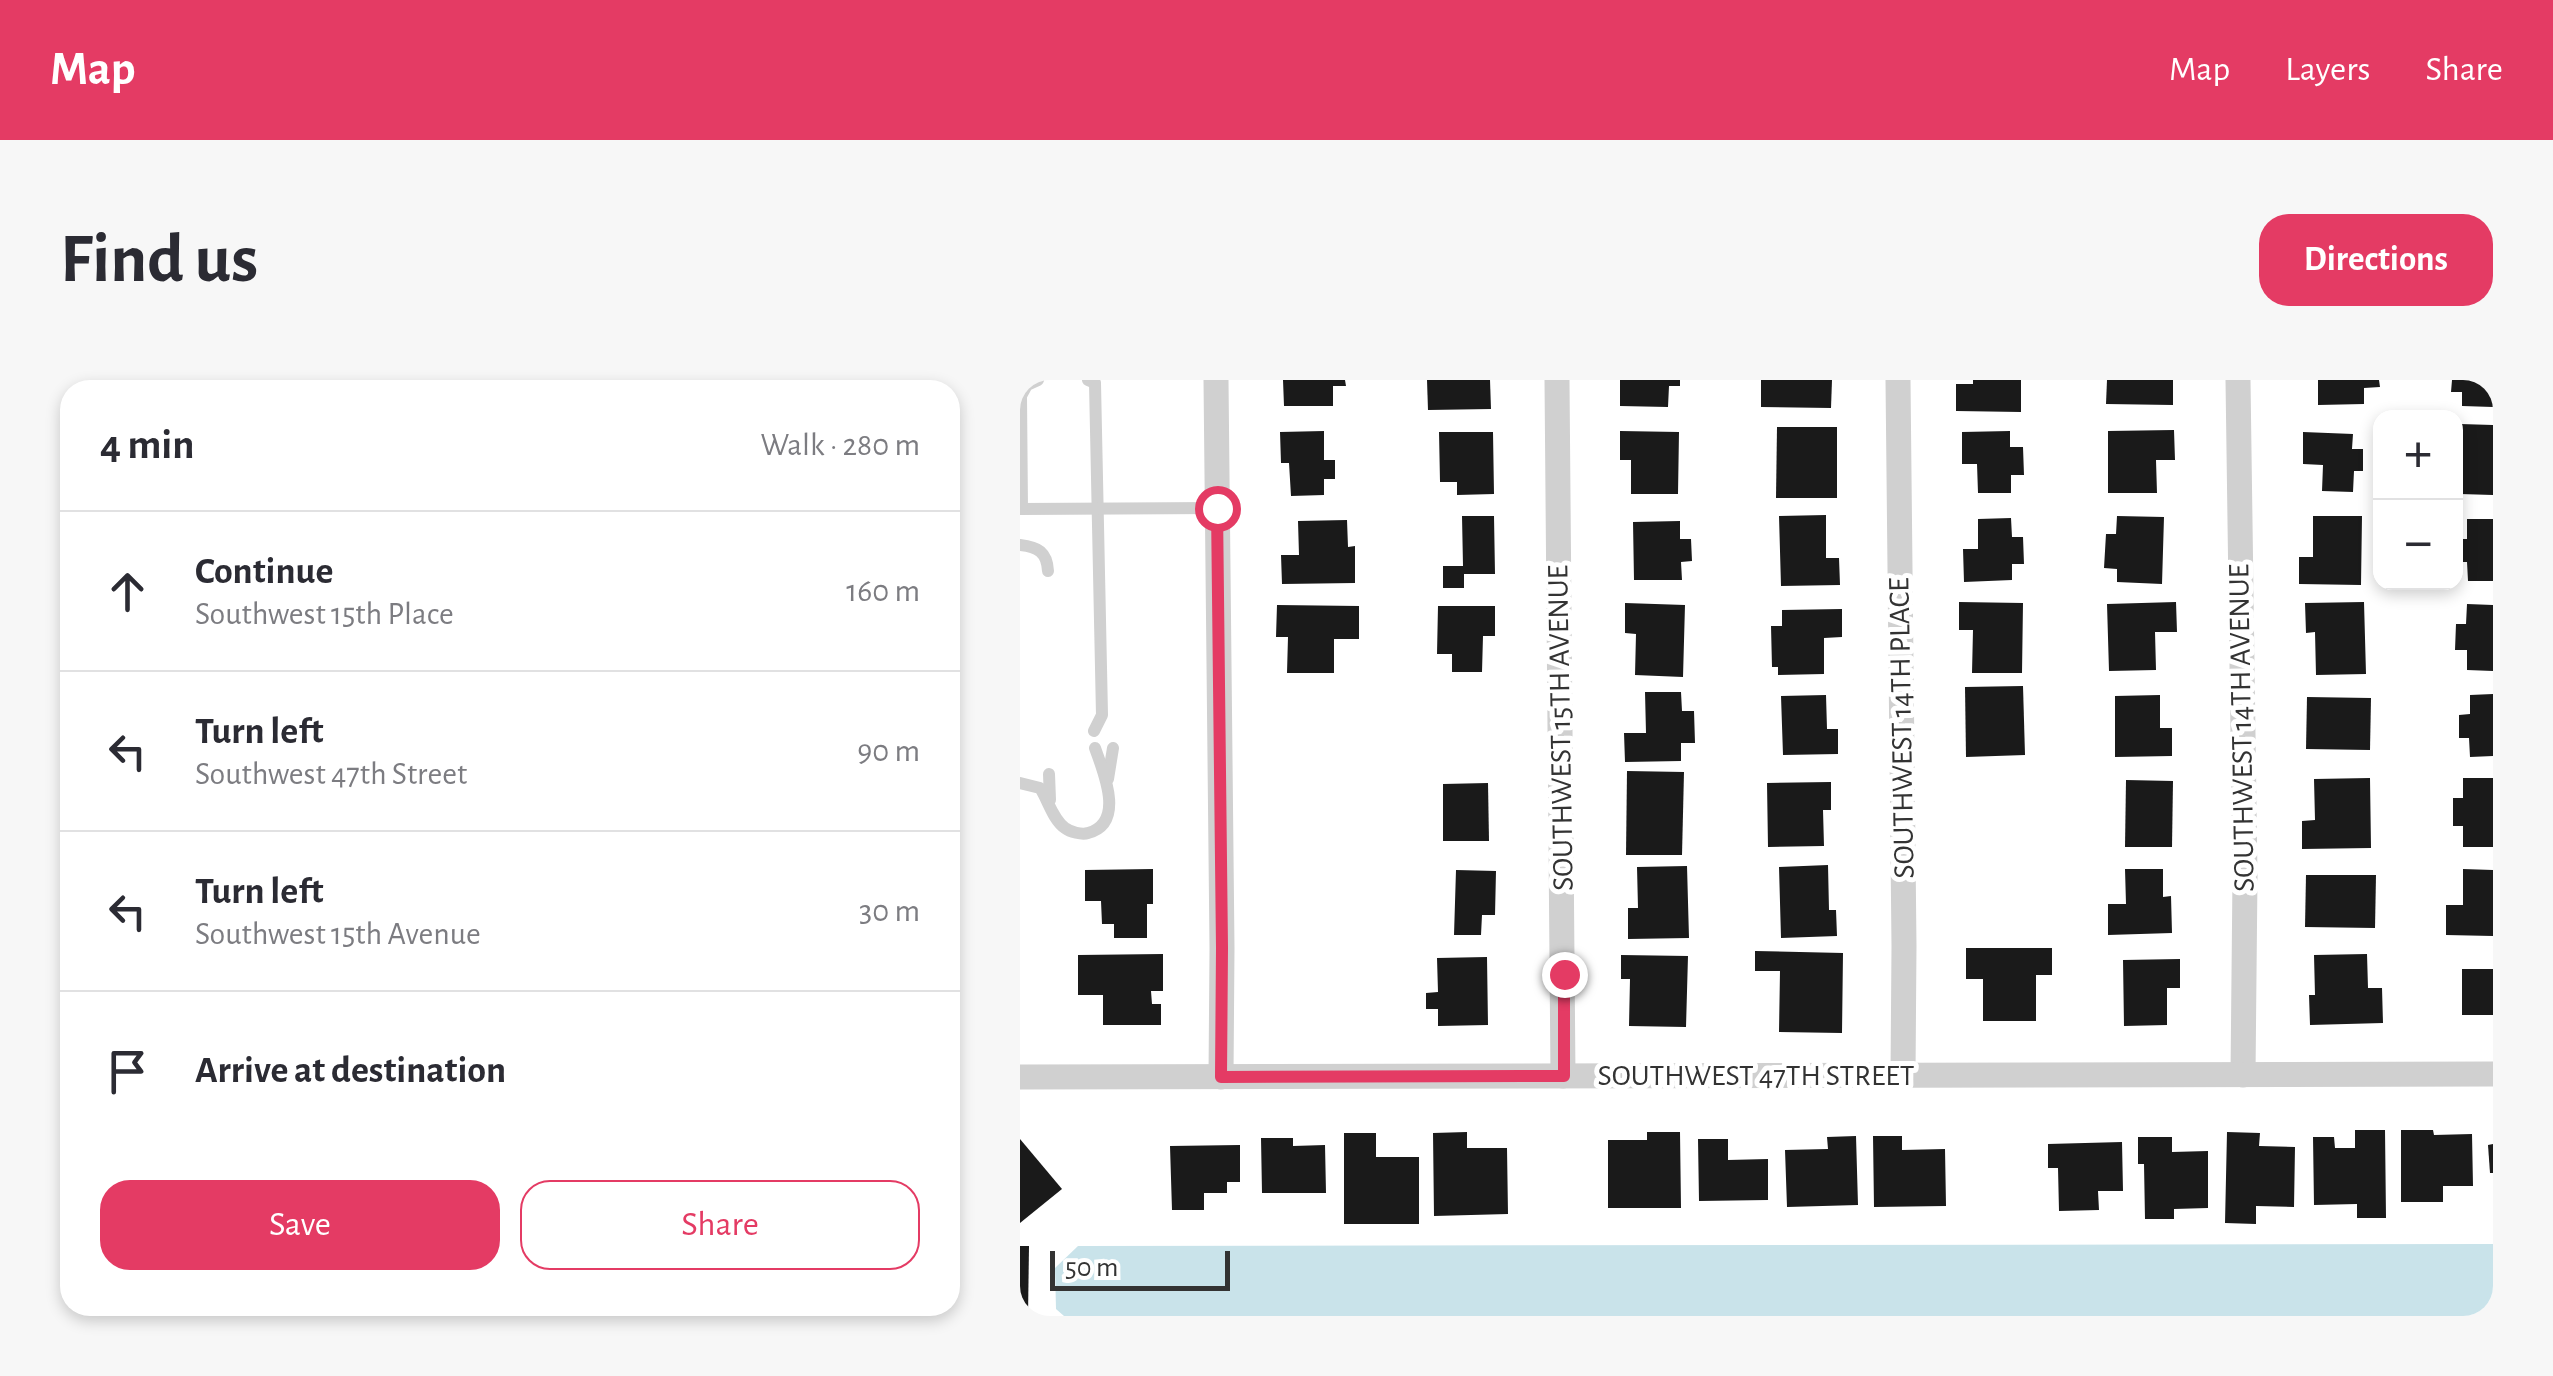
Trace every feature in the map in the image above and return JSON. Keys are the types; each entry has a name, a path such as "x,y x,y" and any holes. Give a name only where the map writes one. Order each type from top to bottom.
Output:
{"street":[{"path":"1216,380 1221,1077"},
{"name":"SOUTHWEST 15TH AVENUE","path":"1557,380 1564,1076"},
{"name":"SOUTHWEST 14TH PLACE","path":"1898,380 1903,1076"},
{"name":"SOUTHWEST 14TH AVENUE","path":"2238,380 2245,876 2243,1075"},
{"name":"SOUTHWEST 47TH STREET","path":"1020,1076 2493,1074"}],"lane":[{"path":"1038,380 1020,396 1021,509 1217,508"},
{"path":"1088,380 1094,383 1104,731"},
{"path":"1020,545 1042,551 1048,571"},
{"path":"1020,783 1040,788 1063,828 1090,833 1107,816 1109,804 1104,748"},
{"path":"1049,774 1050,802"}],"water":[{"path":"2493,1244 2493,1316 1064,1316 1056,1309 1055,1268 1078,1246"}],"building":[{"path":"1283,380 1345,380 1346,386 1333,386 1333,406 1284,406"},
{"path":"1427,380 1490,380 1491,409 1428,410"},
{"path":"1620,380 1680,380 1680,386 1669,386 1668,407 1620,406"},
{"path":"1761,380 1832,380 1831,408 1761,407"},
{"path":"1973,380 2021,380 2021,412 1956,411 1956,384 1973,384"},
{"path":"2107,380 2173,380 2173,405 2106,404"},
{"path":"2318,380 2379,380 2380,387 2364,388 2364,404 2318,405"},
{"path":"2452,380 2493,380 2493,407 2462,406 2462,392 2451,392"},
{"path":"2463,424 2493,425 2493,495 2463,494"},
{"path":"1777,427 1837,427 1837,498 1776,498"},
{"path":"2174,430 2175,460 2156,460 2157,493 2108,493 2108,431"},
{"path":"1324,431 1324,460 1335,460 1335,479 1324,479 1324,495 1291,496 1289,463 1281,463 1280,432"},
{"path":"1620,431 1679,432 1678,494 1631,494 1631,460 1620,460"},
{"path":"2010,431 2010,447 2023,447 2024,475 2011,475 2011,493 1978,493 1977,464 1962,464 1962,432"},
{"path":"1439,432 1493,432 1494,494 1457,495 1457,482 1440,482"},
{"path":"2303,432 2353,434 2352,449 2363,449 2363,471 2354,471 2353,492 2322,491 2323,465 2303,464"},
{"path":"1826,515 1826,558 1839,558 1840,585 1781,586 1779,516"},
{"path":"1462,516 1494,516 1495,574 1464,574 1464,588 1443,588 1443,566 1463,566"},
{"path":"2117,516 2164,517 2162,584 2117,582 2117,569 2104,568 2106,534 2116,534"},
{"path":"2313,516 2362,516 2361,585 2299,584 2299,557 2313,557"},
{"path":"2011,518 2012,537 2023,537 2024,564 2012,564 2012,580 1964,582 1963,549 1978,549 1978,519"},
{"path":"2467,519 2493,519 2493,581 2468,581 2467,562 2463,562 2463,539 2467,539"},
{"path":"1347,520 1348,547 1355,546 1355,583 1282,584 1281,555 1299,555 1298,521"},
{"path":"1680,521 1680,539 1691,539 1692,561 1681,562 1682,580 1634,580 1633,522"},
{"path":"1959,602 2023,603 2022,673 1972,673 1973,630 1959,630"},
{"path":"2176,602 2177,632 2155,632 2156,670 2109,671 2107,604"},
{"path":"2364,602 2366,674 2316,675 2315,632 2306,633 2305,603"},
{"path":"1625,603 1685,605 1683,677 1635,675 1636,634 1625,633"},
{"path":"2467,604 2493,605 2493,671 2467,670 2467,650 2455,650 2456,624 2466,624"},
{"path":"1277,605 1359,606 1359,639 1334,639 1334,673 1287,673 1288,637 1276,637"},
{"path":"1438,606 1495,606 1495,636 1483,636 1482,672 1452,672 1452,654 1437,654"},
{"path":"1842,609 1842,637 1824,638 1824,674 1778,675 1778,667 1772,667 1771,626 1782,626 1782,610"},
{"path":"2023,686 2025,755 1966,757 1965,687"},
{"path":"1645,692 1681,692 1682,711 1694,711 1695,743 1681,743 1681,761 1625,762 1624,733 1646,733"},
{"path":"2493,694 2493,756 2470,757 2469,738 2459,738 2459,715 2470,714 2470,695"},
{"path":"1826,695 1827,729 1838,729 1838,754 1783,755 1781,696"},
{"path":"2160,695 2160,728 2172,728 2172,756 2115,757 2115,696"},
{"path":"2307,697 2371,698 2370,750 2306,749"},
{"path":"1627,771 1684,772 1682,855 1626,855"},
{"path":"2370,778 2371,848 2302,849 2302,821 2315,820 2314,779"},
{"path":"2463,778 2493,778 2493,847 2463,847 2463,826 2453,826 2453,798 2463,798"},
{"path":"2126,780 2173,781 2172,847 2125,847"},
{"path":"1831,782 1831,810 1823,810 1824,846 1768,847 1767,783"},
{"path":"1488,783 1489,841 1443,841 1443,784"},
{"path":"1828,865 1829,910 1836,910 1837,936 1781,938 1779,867"},
{"path":"1687,866 1689,938 1628,939 1628,908 1638,908 1637,867"},
{"path":"1153,869 1153,904 1147,904 1147,938 1114,938 1114,924 1102,924 1101,901 1085,901 1085,870"},
{"path":"2125,869 2163,869 2163,897 2171,896 2172,933 2108,935 2108,904 2126,904"},
{"path":"2463,869 2493,870 2493,936 2446,935 2446,905 2463,905"},
{"path":"1456,870 1496,871 1495,915 1482,915 1481,935 1454,935"},
{"path":"2306,875 2376,875 2375,928 2305,927"},
{"path":"1966,948 2052,948 2052,975 2036,975 2036,1021 1983,1021 1983,979 1966,979"},
{"path":"1755,951 1843,953 1842,1033 1779,1032 1780,971 1755,971"},
{"path":"1163,954 1163,991 1151,991 1152,1004 1161,1004 1161,1025 1103,1025 1103,995 1078,995 1078,955"},
{"path":"2367,954 2368,988 2382,988 2383,1023 2310,1025 2309,995 2315,995 2314,955"},
{"path":"1621,955 1688,956 1686,1027 1629,1026 1630,979 1621,979"},
{"path":"1487,957 1488,1025 1438,1026 1438,1009 1426,1009 1426,993 1438,992 1437,958"},
{"path":"2180,959 2180,988 2167,988 2167,1025 2124,1026 2123,960"},
{"path":"2462,969 2493,969 2493,1015 2462,1015"},
{"path":"2355,1130 2385,1130 2386,1218 2357,1218 2357,1204 2314,1205 2313,1137 2334,1137 2335,1148 2355,1148"},
{"path":"2401,1130 2433,1130 2434,1135 2472,1134 2473,1186 2443,1186 2443,1202 2401,1202"},
{"path":"1467,1132 1467,1148 1507,1148 1508,1214 1434,1216 1433,1133"},
{"path":"1647,1132 1680,1132 1681,1208 1608,1208 1608,1140 1647,1140"},
{"path":"2227,1132 2260,1133 2259,1146 2295,1147 2294,1207 2256,1206 2256,1224 2225,1223"},
{"path":"1344,1133 1376,1133 1376,1157 1419,1157 1419,1224 1344,1224"},
{"path":"1856,1136 1858,1205 1787,1207 1785,1150 1828,1149 1827,1137"},
{"path":"1873,1136 1902,1136 1902,1150 1945,1149 1946,1206 1874,1207"},
{"path":"2138,1137 2172,1137 2172,1152 2208,1151 2208,1208 2174,1209 2174,1219 2145,1219 2144,1164 2138,1164"},
{"path":"1261,1138 1293,1138 1293,1146 1325,1145 1326,1193 1262,1193"},
{"path":"1020,1139 1062,1189 1020,1223"},
{"path":"1698,1139 1728,1139 1728,1160 1768,1159 1768,1200 1699,1201"},
{"path":"2122,1142 2123,1191 2098,1191 2099,1210 2059,1211 2058,1168 2048,1168 2048,1144"},
{"path":"2493,1144 2493,1173 2490,1173 2488,1145"},
{"path":"1240,1145 1240,1182 1227,1182 1227,1193 1204,1193 1204,1210 1172,1210 1170,1146"},
{"path":"1020,1246 1029,1246 1028,1316 1020,1316"}],"route":[{"path":"1217,508 1221,1077 1564,1076 1564,974"}]}
